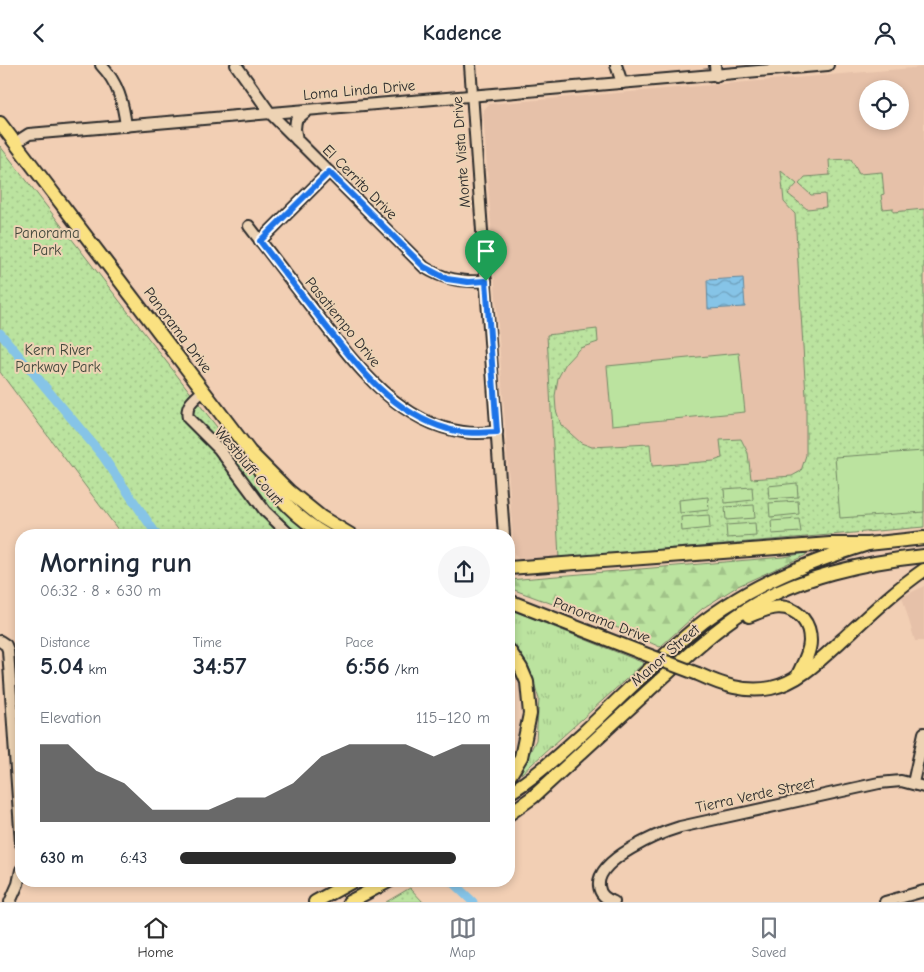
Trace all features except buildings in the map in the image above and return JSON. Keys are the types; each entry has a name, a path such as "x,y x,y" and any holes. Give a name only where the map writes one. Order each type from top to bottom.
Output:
{"main road":[{"name":"Panorama Drive","path":"0,123 250,452 275,478 321,517 341,529"},
{"path":"206,394 280,499 299,517 317,529"},
{"path":"515,568 830,544 868,544 924,538"},
{"name":"Manor Street","path":"515,789 549,764 686,636 736,599 762,583 827,556 868,544"},
{"name":"Manor Street","path":"515,810 532,797 688,655 747,609 778,593 824,575 870,564 924,556"},
{"name":"Panorama Drive","path":"515,603 729,686 743,689 771,688 784,684 812,668 899,588 924,570"},
{"path":"717,631 766,609 777,607 790,609 799,614 806,624 810,642 805,660 797,677"},
{"path":"515,660 527,683 530,714 521,757 515,767"},
{"path":"315,902 342,887"},
{"path":"349,902 378,887"}],"street":[{"path":"100,65 115,83 120,93 124,106 126,126"},
{"name":"El Cerrito Drive","path":"236,65 270,113 424,267 435,274 452,280 468,282 486,281"},
{"name":"Monte Vista Drive","path":"470,65 504,529"},
{"path":"616,65 622,83"},
{"name":"Loma Linda Drive","path":"15,143 29,134 622,83 716,70 828,65"},
{"path":"298,141 295,129 296,120 309,109"},
{"path":"260,241 329,172"},
{"name":"Pasatiempo Drive","path":"249,226 352,361 382,391 416,415 448,429 476,433 497,432"},
{"name":"Westbluff Court","path":"206,394 190,403 187,408 188,419 219,449 265,511 284,529"},
{"path":"1,641 8,650 15,754"},
{"path":"913,783 924,733"},
{"name":"Tierra Verde Street","path":"614,902 603,896 600,890 599,878 604,870 627,851 646,840 680,827 879,783 901,781 924,787"},
{"path":"10,902 17,887"},
{"path":"885,902 924,891"}],"shaded area":[{"path":"924,67 924,527 520,561 515,555 515,529 512,529 483,111 489,104"},
{"path":"924,586 924,641 915,641 902,597"}],"green space":[{"name":"Kern River Parkway Park","path":"0,146 250,470 279,505 309,529 118,529 0,372"},
{"path":"851,159 859,174 882,172 884,194 881,195 883,209 893,208 893,212 924,209 924,527 559,558 547,335 597,329 598,342 580,348 566,363 558,378 555,396 556,410 561,425 581,443 592,447 650,444 652,466 714,461 722,458 720,440 741,439 748,453 751,479 792,476 801,471 806,455 806,396 795,214 784,202 781,171 797,184 788,194 807,209 826,207 825,194 811,195 799,184 805,177 830,175 829,160"},
{"path":"739,353 745,412 612,425 607,366"},
{"path":"924,451 924,512 840,518 835,457"},
{"path":"797,483 798,497 769,499 768,486"},
{"path":"752,487 753,500 725,503 724,489"},
{"path":"708,497 709,510 680,513 679,500"},
{"path":"798,501 799,514 770,517 769,503"},
{"path":"754,505 755,518 726,520 725,507"},
{"path":"709,515 710,528 682,531 681,517"},
{"path":"799,519 801,532 772,534 771,521"},
{"path":"755,523 756,536 727,538 726,525"},
{"path":"806,553 806,555 738,586 703,608 660,647 618,628 515,590 515,579 784,557"},
{"path":"515,611 644,663 521,774 536,740 539,699 529,667 515,648"},
{"path":"410,888 423,902 386,902"}],"water":[{"path":"743,278 745,307 708,309 707,280"}],"waterway":[{"path":"0,333 102,455 153,529"},
{"path":"457,887 473,902"}],"route":[{"path":"329,172 424,267 447,279 468,282 486,281 497,432 463,432 433,424 416,415 382,391 366,376 352,361 260,241 329,172"}],"park label":[{"name":"Panorama Park","path":"47,242"}]}
